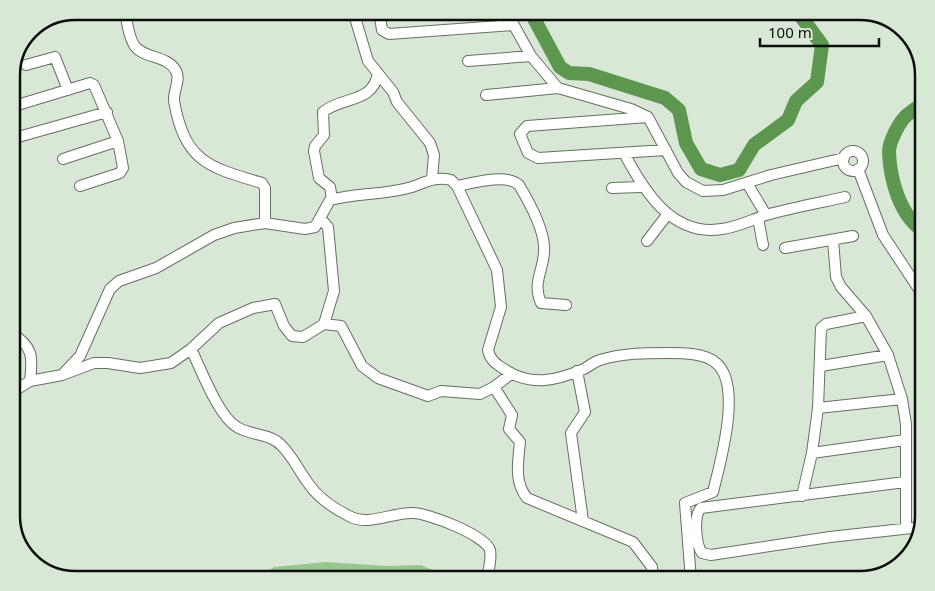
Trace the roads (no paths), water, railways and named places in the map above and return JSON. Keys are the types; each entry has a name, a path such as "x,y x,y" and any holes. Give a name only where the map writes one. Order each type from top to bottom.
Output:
{"street":[{"path":"127,20 131,38 136,48 165,61 176,70 177,79 174,99 188,147 227,174 262,183 265,188 265,224"},
{"path":"356,20 368,61 393,92 397,102 430,143 434,156 432,179"},
{"path":"380,20 382,30 389,34 513,25"},
{"path":"510,20 531,56 558,88"},
{"path":"468,61 531,56"},
{"path":"26,65 55,57 68,90"},
{"path":"332,199 330,187 319,178 314,151 315,146 324,135 323,112 368,93 375,84 378,73"},
{"path":"20,104 92,83 107,112 118,141 122,171 80,186"},
{"path":"486,95 558,88 631,109 648,117 678,173 686,182 703,191 723,190 771,175 844,158 851,152 860,155 862,164 858,169 852,171 846,168 844,158"},
{"path":"20,136 107,112"},
{"path":"648,117 527,126 520,132 528,153 534,157 666,150"},
{"path":"63,159 118,141"},
{"path":"624,153 642,186 667,215 691,228 714,230 742,225 762,216 845,197"},
{"path":"858,169 883,235 915,283"},
{"path":"62,375 80,356 114,284 156,268 214,235 234,228 265,224 305,229 315,227 321,219 327,204 332,199 374,195 412,187 432,179 451,180 457,186 497,270 501,307 489,343 490,356 494,363 511,374 533,382 577,371 605,359 649,353 691,355 710,359 718,364 728,388 730,406 728,427 712,492 685,503 688,571"},
{"path":"457,186 505,179 516,181 535,217 544,247 536,291 541,303 566,305"},
{"path":"747,183 762,216 764,245"},
{"path":"612,188 642,186"},
{"path":"647,241 667,215"},
{"path":"321,219 328,227 334,291 324,324"},
{"path":"785,248 853,236"},
{"path":"833,240 836,277 841,288 866,316 888,355 902,399 906,424 904,482 906,528"},
{"path":"20,387 30,381 62,375 101,362 140,368 172,363 191,349 219,323 253,308 275,304 284,326 292,336 303,337 324,324 341,326 362,366 378,378 428,396 441,391 480,394 494,387 511,374"},
{"path":"802,496 812,453 818,408 822,326 866,316"},
{"path":"20,338 26,342 29,348 31,358 30,381"},
{"path":"191,349 227,418 238,428 279,442 321,498 357,519 371,520 413,513 433,518 477,536 484,541 490,550 488,571"},
{"path":"820,366 888,355"},
{"path":"577,371 585,412 572,434 583,521"},
{"path":"494,387 512,415 509,429 520,442 517,467 519,488 527,498 633,542 652,567 652,571"},
{"path":"818,408 902,399"},
{"path":"812,453 905,440"},
{"path":"904,482 701,508 697,513 699,549 702,553 711,555 830,537 914,527"}],"waterway":[{"path":"535,20 560,67 569,73 589,74 665,98 679,110 686,143 701,169 720,175 739,170 754,145 788,120 796,101 817,82 822,45 804,20"},
{"path":"915,109 904,118 889,148 894,185 903,207 915,224"}]}
